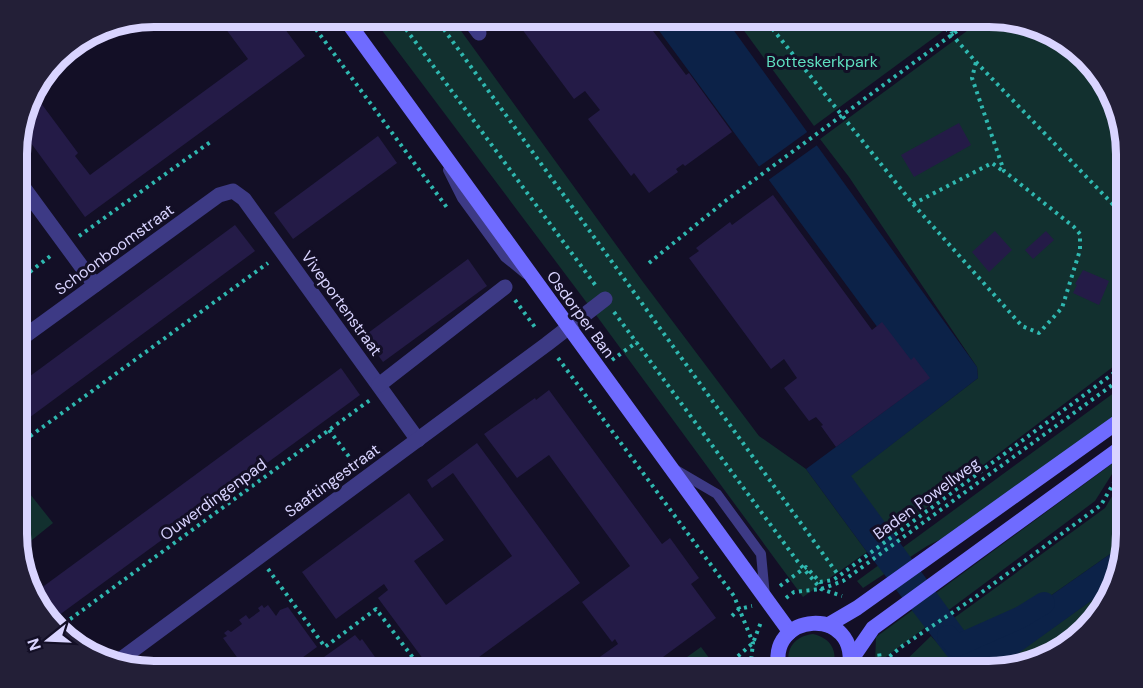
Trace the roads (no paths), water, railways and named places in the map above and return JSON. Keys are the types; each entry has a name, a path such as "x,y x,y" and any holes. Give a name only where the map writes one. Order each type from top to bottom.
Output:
{"main road":[{"name":"Osdorper Ban","path":"352,27 790,632"},
{"path":"828,625 857,608 1116,423"},
{"path":"853,661 873,628 1116,451"},
{"path":"777,661 783,640 790,632 802,625 815,622 838,630 850,649 850,661"}],"street":[{"path":"475,27 479,33"},
{"name":"Viveportenstraat","path":"233,191 244,199 284,252 418,440"},
{"name":"Schoonboomstraat","path":"27,334 219,195 233,191"},
{"path":"27,192 95,285"},
{"path":"381,388 506,287"},
{"name":"Saaftingestraat","path":"123,657 548,344 605,299"}],"lane":[{"path":"670,467 717,494 749,537 761,554 769,602"}],"water":[{"path":"656,27 731,27 977,367 978,378 851,476 972,641 979,643 986,641 1115,551 1101,593 1010,659 953,661 947,656 806,469 920,385"}],"waterway":[{"path":"948,636 956,646 1021,617 1044,603"}],"park label":[{"name":"Botteskerkpark","path":"822,61"}]}
